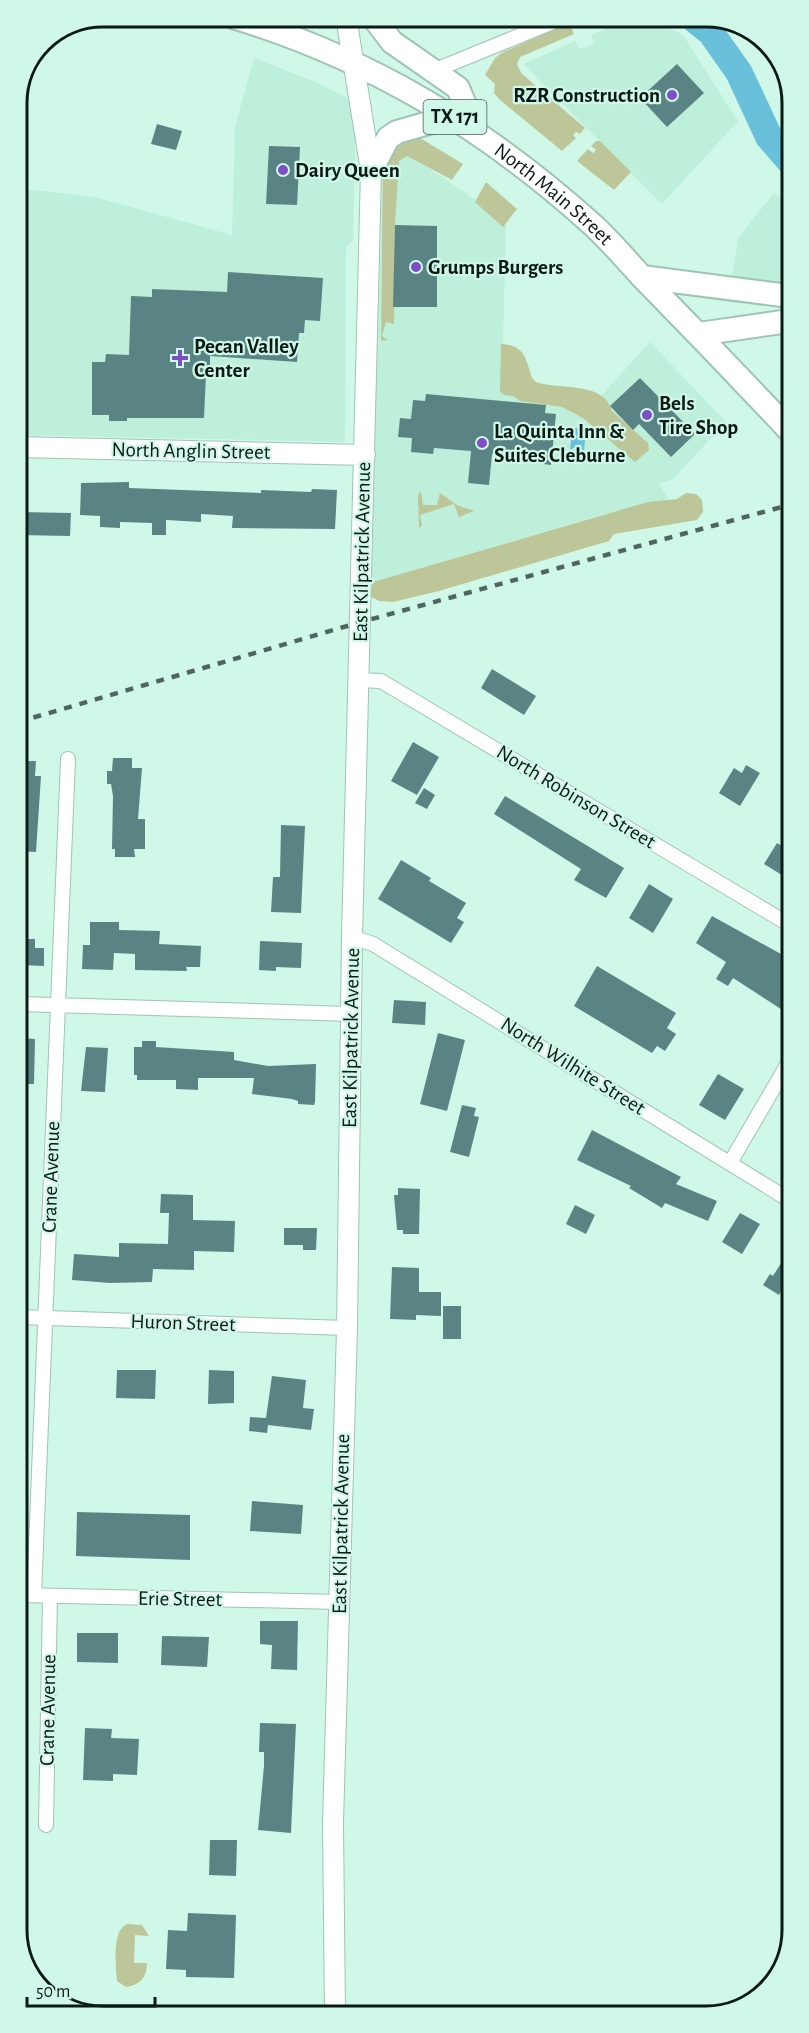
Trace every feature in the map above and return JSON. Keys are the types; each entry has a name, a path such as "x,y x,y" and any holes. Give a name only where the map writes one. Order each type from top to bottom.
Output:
{"main road":[{"name":"North Main Street","path":"267,27 355,63 453,116 534,175 595,227 782,423"},
{"path":"381,27 392,42 458,88 476,132"},
{"path":"371,171 388,138 397,132 453,116"},
{"path":"642,277 782,295"},
{"path":"699,334 782,322"}],"street":[{"name":"East Kilpatrick Avenue","path":"335,2006 333,1823 347,1328 352,937 371,171 348,27"},
{"path":"433,71 541,27"},
{"name":"North Anglin Street","path":"27,447 365,455"},
{"name":"North Robinson Street","path":"359,680 381,681 782,920"},
{"name":"Crane Avenue","path":"27,1595 46,1318 68,759"},
{"name":"North Wilhite Street","path":"352,937 373,944 782,1195"},
{"path":"27,1004 352,1014"},
{"path":"730,1163 782,1074"},
{"name":"Huron Street","path":"27,1317 347,1328"},
{"name":"Erie Street","path":"27,1595 340,1602"},
{"name":"Crane Avenue","path":"46,1825 50,1596"}],"shaded area":[{"path":"560,27 571,27 574,34 520,57 517,64 521,73 585,128 580,134 576,132 573,135 576,138 562,151 494,93 495,84 485,75 495,58 503,52"},
{"path":"609,27 667,27 683,35 738,121 662,204 523,64 575,41 580,49 594,44 591,35"},
{"path":"254,58 311,80 347,98 356,113 353,241 346,247 345,442 27,435 27,189 95,197 232,235 235,127"},
{"path":"415,135 463,164 452,180 407,156 399,161 395,225 394,324 386,322 382,336 388,340 381,341 383,154 386,148"},
{"path":"596,141 600,141 631,172 614,190 577,161 588,149 593,153 596,150 591,146"},
{"path":"404,151 486,207 506,225 502,388 596,401 650,342 726,422 673,479 659,484 669,499 594,517 370,583 383,159"},
{"path":"486,182 517,209 503,227 475,202"},
{"path":"774,193 782,198 782,288 732,279 738,238"},
{"path":"501,344 520,350 536,382 580,388 600,395 608,401 612,411 648,443 649,450 635,462 583,418 562,407 520,401 513,396 504,395 500,391"},
{"path":"421,491 423,505 437,505 440,493 457,505 474,511 459,517 454,504 420,515 422,526 419,528 418,495"},
{"path":"686,493 696,494 702,500 703,512 697,520 614,534 609,541 439,591 393,602 379,601 370,596 373,582 648,502 677,499"},
{"path":"127,1924 142,1925 149,1936 135,1935 134,1963 147,1963 147,1968 139,1982 126,1987 117,1981 116,1950 119,1934"}],"water":[{"path":"682,27 725,29 751,66 782,130 782,173 757,144 727,79 701,42"},
{"path":"572,428 586,429 584,451 577,446 570,450"}],"building":[{"name":"RZR Construction","path":"677,64 704,93 667,127 640,98"},
{"path":"157,124 182,131 176,150 151,144"},
{"name":"Dairy Queen","path":"269,146 300,147 297,205 266,204"},
{"name":"Grumps Burgers","path":"395,225 437,226 437,307 393,307"},
{"path":"228,272 323,278 320,321 305,320 304,333 299,333 297,362 210,356 210,374 206,374 204,418 127,418 127,421 109,421 109,415 92,415 92,362 105,362 106,354 129,355 131,296 152,297 152,289 227,292"},
{"name":"Bels Tire Shop","path":"640,378 695,434 671,457 639,424 633,430 610,406"},
{"name":"La Quinta Inn & Suites Cleburne","path":"426,394 546,405 545,413 556,414 551,465 528,462 529,457 492,454 489,485 468,483 471,451 434,448 433,454 411,452 412,438 398,437 400,418 411,419 413,400 425,401"},
{"path":"129,482 129,488 261,493 261,490 311,492 312,489 337,490 335,529 232,528 233,516 201,514 201,522 166,520 166,535 152,535 152,523 120,522 120,528 100,527 100,516 80,515 81,483"},
{"path":"27,512 71,513 70,536 27,535"},
{"path":"492,669 536,696 524,715 481,688"},
{"path":"413,742 439,757 417,795 391,781"},
{"path":"113,758 132,758 132,768 142,768 138,819 145,819 145,849 134,849 135,857 115,857 115,849 112,849 113,796 111,784 107,784 107,771 112,771"},
{"path":"27,761 36,761 35,776 41,776 36,852 27,852"},
{"path":"746,765 760,773 740,806 719,793 734,768 742,773"},
{"path":"424,788 435,795 427,809 415,803"},
{"path":"505,796 624,868 606,898 574,880 581,869 494,814"},
{"path":"281,825 305,826 301,913 271,912 273,877 280,877"},
{"path":"777,843 782,846 782,875 764,864"},
{"path":"401,860 431,878 429,881 466,903 457,918 464,922 451,943 378,899"},
{"path":"649,884 673,899 653,933 629,918"},
{"path":"712,916 782,955 782,1010 733,978 728,986 716,979 726,962 696,943"},
{"path":"90,922 119,922 119,930 160,931 159,944 201,946 200,967 186,967 187,971 135,970 135,954 114,953 113,970 82,969 83,945 90,945"},
{"path":"27,939 35,939 35,948 44,948 44,966 27,965"},
{"path":"260,941 302,943 301,968 276,967 276,971 259,970"},
{"path":"597,966 676,1013 667,1028 676,1034 665,1051 657,1046 652,1053 574,1006"},
{"path":"394,1000 426,1002 425,1025 392,1023"},
{"path":"438,1033 465,1040 447,1111 420,1104"},
{"path":"27,1038 35,1039 34,1084 27,1084"},
{"path":"142,1041 156,1041 156,1047 234,1052 234,1060 268,1066 316,1064 314,1105 298,1104 298,1101 292,1099 252,1094 254,1078 198,1078 198,1090 176,1089 176,1080 137,1080 137,1075 134,1075 134,1047 142,1047"},
{"path":"86,1047 108,1048 105,1092 81,1091"},
{"path":"718,1074 744,1089 725,1120 699,1105"},
{"path":"462,1105 476,1108 474,1116 479,1117 469,1157 450,1152"},
{"path":"592,1130 681,1177 676,1184 717,1201 708,1221 665,1203 662,1208 629,1188 631,1186 577,1160"},
{"path":"398,1188 420,1189 419,1234 403,1234 403,1230 397,1230 394,1195 398,1195"},
{"path":"161,1194 193,1195 193,1220 235,1221 234,1252 194,1251 194,1270 153,1269 152,1282 110,1283 72,1280 74,1254 119,1257 119,1243 168,1244 169,1213 160,1213"},
{"path":"575,1205 595,1215 586,1234 566,1224"},
{"path":"740,1213 760,1224 742,1254 722,1242"},
{"path":"284,1228 317,1228 316,1250 303,1250 303,1245 284,1245"},
{"path":"782,1262 782,1290 779,1295 763,1285 770,1274 773,1276"},
{"path":"392,1267 419,1268 419,1292 441,1292 441,1316 416,1315 416,1320 390,1319"},
{"path":"443,1306 461,1306 461,1339 443,1339"},
{"path":"117,1370 156,1370 155,1399 116,1398"},
{"path":"209,1370 234,1371 234,1403 208,1404"},
{"path":"272,1376 306,1380 303,1408 314,1409 311,1430 268,1425 267,1433 249,1431 250,1417 266,1418"},
{"path":"252,1501 303,1505 301,1534 250,1531"},
{"path":"77,1512 190,1515 190,1560 76,1556"},
{"path":"260,1621 298,1621 297,1670 271,1669 272,1645 260,1644"},
{"path":"77,1633 118,1633 118,1663 77,1662"},
{"path":"162,1636 209,1637 207,1667 161,1665"},
{"path":"260,1723 296,1724 291,1833 258,1830 264,1766 264,1752 259,1752"},
{"path":"85,1728 112,1729 111,1738 139,1739 137,1775 113,1774 113,1781 83,1780"},
{"path":"210,1840 237,1840 236,1876 209,1875"},
{"path":"188,1913 236,1915 234,1978 186,1977 186,1970 166,1969 168,1930 187,1931"}],"railway":[{"path":"27,719 361,622 782,507"}],"place":[{"name":"RZR Construction","path":"672,95"},
{"name":"Dairy Queen","path":"283,170"},
{"name":"Grumps Burgers","path":"416,267"},
{"name":"Pecan Valley Center","path":"180,358"},
{"name":"Bels Tire Shop","path":"647,415"},
{"name":"La Quinta Inn & Suites Cleburne","path":"482,443"}]}
